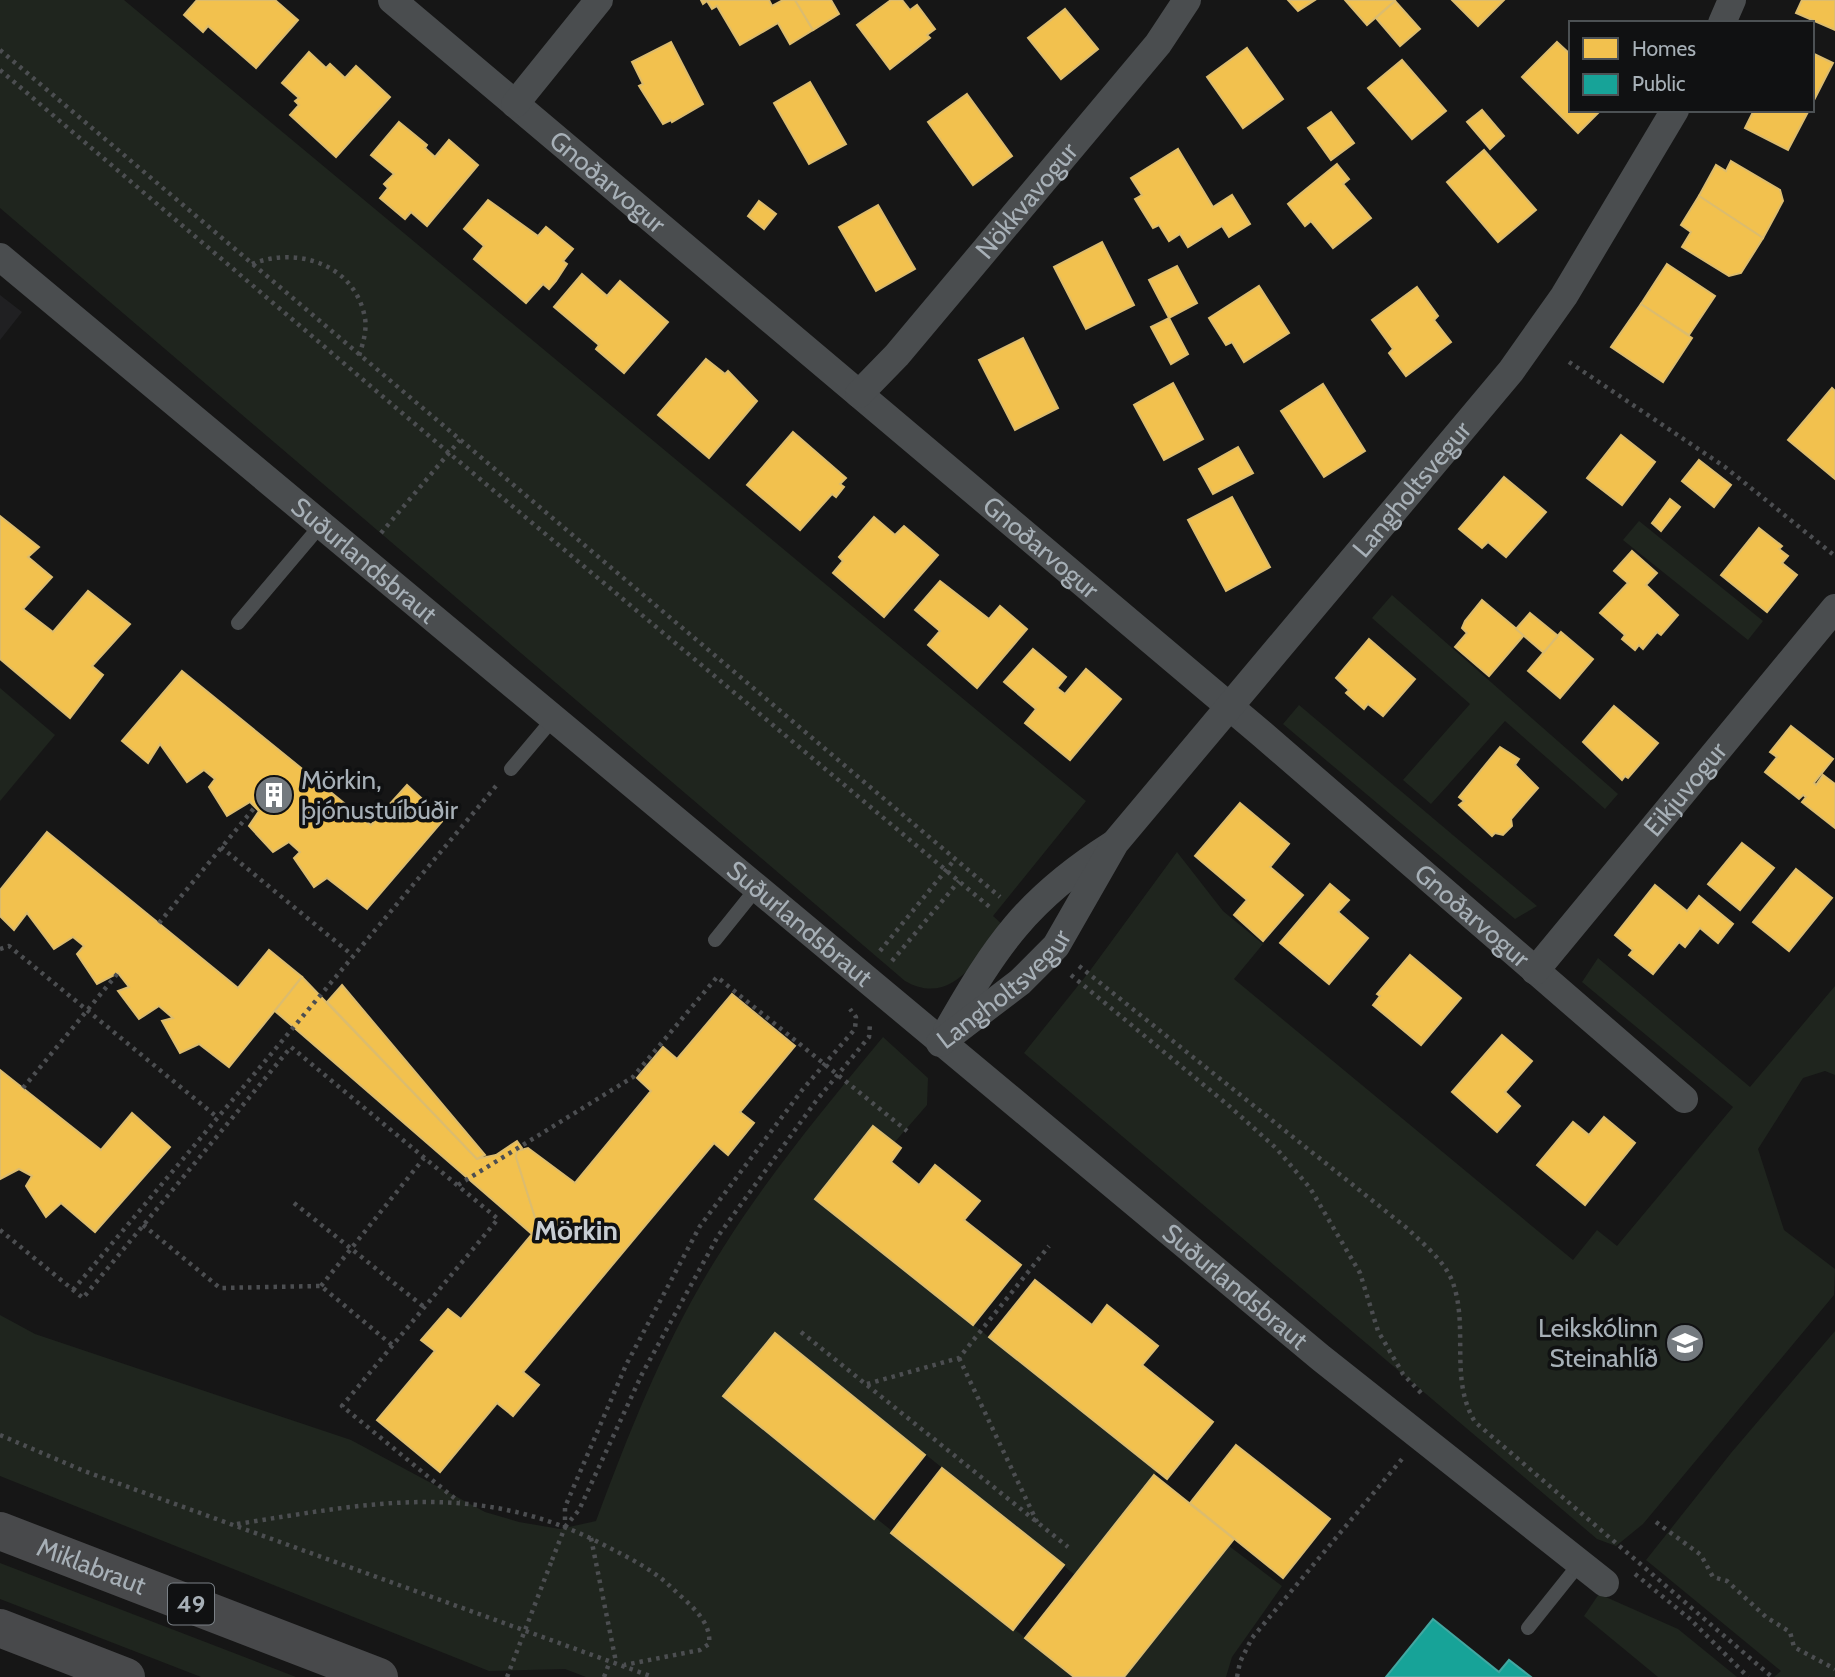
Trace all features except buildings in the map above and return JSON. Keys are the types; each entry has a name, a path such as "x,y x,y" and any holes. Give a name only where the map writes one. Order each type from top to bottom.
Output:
{"highway":[{"name":"Miklabraut","path":"1,1531 379,1677"},
{"path":"0,1628 126,1677"}],"street":[{"name":"Gnoðarvogur","path":"392,0 1229,707 1684,1099"},
{"path":"515,104 599,0"},
{"name":"Nökkvavogur","path":"859,394 897,355 1158,44 1186,0"},
{"path":"1723,21 1732,0"},
{"name":"Langholtsvegur","path":"940,1043 1020,982 1048,956 1069,926 1115,843 1463,431 1535,339 1614,216 1674,112"},
{"name":"Suðurlandsbraut","path":"0,257 1321,1358 1605,1583"},
{"name":"Eikjuvogur","path":"1535,971 1835,608"},
{"name":"Langholtsvegur","path":"940,1043 998,947 1022,916 1071,871 1115,843"}],"lane":[{"path":"238,624 321,525"},
{"path":"511,769 552,719"},
{"path":"715,940 756,889"},
{"path":"1528,1628 1580,1563"}],"path":[{"path":"0,50 1007,903"},
{"path":"0,70 449,453 998,914"},
{"path":"252,264 273,256 299,256 322,263 342,277 365,316 365,335 359,356"},
{"path":"1569,362 1725,467 1835,556"},
{"path":"375,540 460,440"},
{"path":"72,1290 352,954 511,769"},
{"path":"159,923 255,807"},
{"path":"222,847 352,954"},
{"path":"872,960 955,859"},
{"path":"885,970 959,881"},
{"path":"0,949 9,946 217,1117"},
{"path":"1072,961 1408,1229 1441,1261 1453,1282 1460,1316 1460,1384 1465,1405 1475,1422 1772,1677"},
{"path":"1065,970 1228,1105 1276,1148 1302,1178 1342,1237 1360,1273 1378,1331 1403,1374 1431,1403"},
{"path":"23,1088 118,973"},
{"path":"458,1185 632,1077 717,977 907,1131"},
{"path":"565,1527 565,1507 626,1365 701,1226 803,1089 855,1029 856,1017 847,998"},
{"path":"507,1677 565,1527 579,1510 642,1374 718,1236 838,1074 869,1037 869,1017"},
{"path":"0,1230 83,1298 291,1047 498,1219 342,1406 459,1502"},
{"path":"321,1286 424,1158"},
{"path":"294,1203 424,1307"},
{"path":"143,1225 220,1288 321,1286 392,1345"},
{"path":"866,1385 960,1358 1049,1246"},
{"path":"801,1332 1068,1547"},
{"path":"960,1358 1037,1523"},
{"path":"0,1435 83,1471 236,1524 653,1677"},
{"path":"1237,1677 1240,1662 1252,1639 1411,1450"},
{"path":"236,1524 369,1503 459,1502 513,1510 565,1527 657,1572 701,1616 711,1634 709,1644 700,1650 619,1664"},
{"path":"1656,1522 1701,1555 1713,1577 1727,1581 1766,1617 1790,1632 1794,1647 1835,1669"},
{"path":"591,1538 619,1664"},
{"path":"1631,1571 1690,1619 1748,1677"},
{"path":"604,1677 610,1661"}],"shaded area":[{"path":"0,0 124,0 1086,801 993,916 1003,925 963,975 950,984 937,988 922,988 905,981 0,208"},
{"path":"0,295 22,312 0,340"},
{"path":"1639,521 1763,621 1748,640 1623,540"},
{"path":"1392,595 1618,794 1605,809 1505,721 1431,804 1403,780 1470,704 1372,618"},
{"path":"0,688 55,735 0,801"},
{"path":"1299,705 1537,906 1515,919 1283,724"},
{"path":"1177,852 1223,911 1263,944 1234,979 1573,1260 1597,1230 1617,1246 1733,1107 1582,982 1598,958 1750,1087 1835,986 1835,1075 1825,1071 1803,1078 1758,1149 1784,1230 1835,1269 1834,1295 1643,1524 1616,1546 1597,1539 1024,1053 1089,972"},
{"path":"883,1037 928,1078 927,1105 894,1143 873,1127 815,1199 1158,1471 1075,1575 775,1333 724,1396 1074,1677 586,1677 565,1669 489,1671 0,1476 0,1315 35,1334 351,1440 485,1512 519,1522 560,1529 596,1521 652,1381 703,1280 780,1166"},
{"path":"1835,1331 1835,1677 1774,1677 1781,1671 1646,1560 1731,1453"},
{"path":"1229,1546 1282,1586 1232,1657 1226,1677 1124,1677"},
{"path":"0,1563 296,1677 201,1677 0,1599"},
{"path":"1599,1594 1678,1629 1737,1677 1658,1677 1584,1616"}],"place":[{"name":"Mörkin, þjónustuíbúðir","path":"274,795"},
{"name":"Leikskólinn Steinahlíð","path":"1685,1343"}],"district":[{"name":"Mörkin","path":"576,1230"}]}
